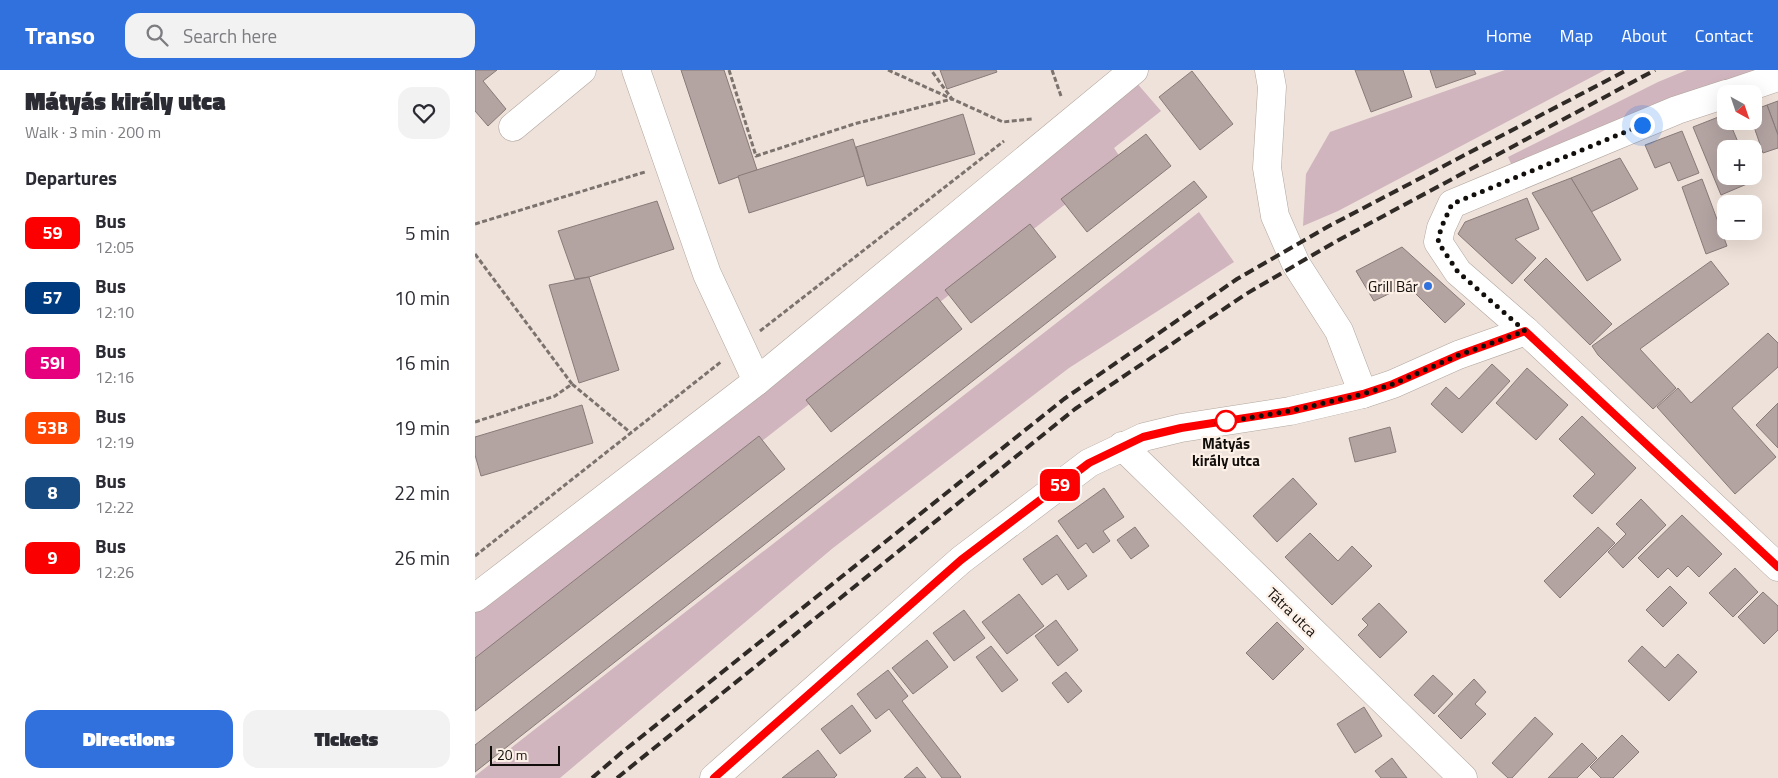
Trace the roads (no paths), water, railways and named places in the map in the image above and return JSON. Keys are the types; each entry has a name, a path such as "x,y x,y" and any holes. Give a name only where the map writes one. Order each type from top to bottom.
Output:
{"street":[{"path":"513,127 583,70"},
{"path":"636,70 707,274 757,381"},
{"path":"475,598 757,381 1134,70"},
{"path":"1269,70 1272,87 1267,168 1275,216 1296,264 1339,331 1363,394"},
{"path":"1756,85 1778,78"},
{"path":"1717,97 1677,110 1452,204 1441,228 1438,242 1458,272 1525,331 1778,567"},
{"path":"714,778 961,560 1089,463 1143,437 1181,428 1290,411 1363,394 1393,384 1459,355 1525,331"},
{"name":"Tátra utca","path":"1122,446 1463,778"}],"railway":[{"path":"592,778 1064,399 1237,279 1329,226 1627,70"},
{"path":"617,778 1075,409 1246,294 1335,242 1655,70"}],"place":[{"name":"Grill Bár","path":"1428,286"},
{"name":"Mátyás király utca","path":"1226,421"}]}
